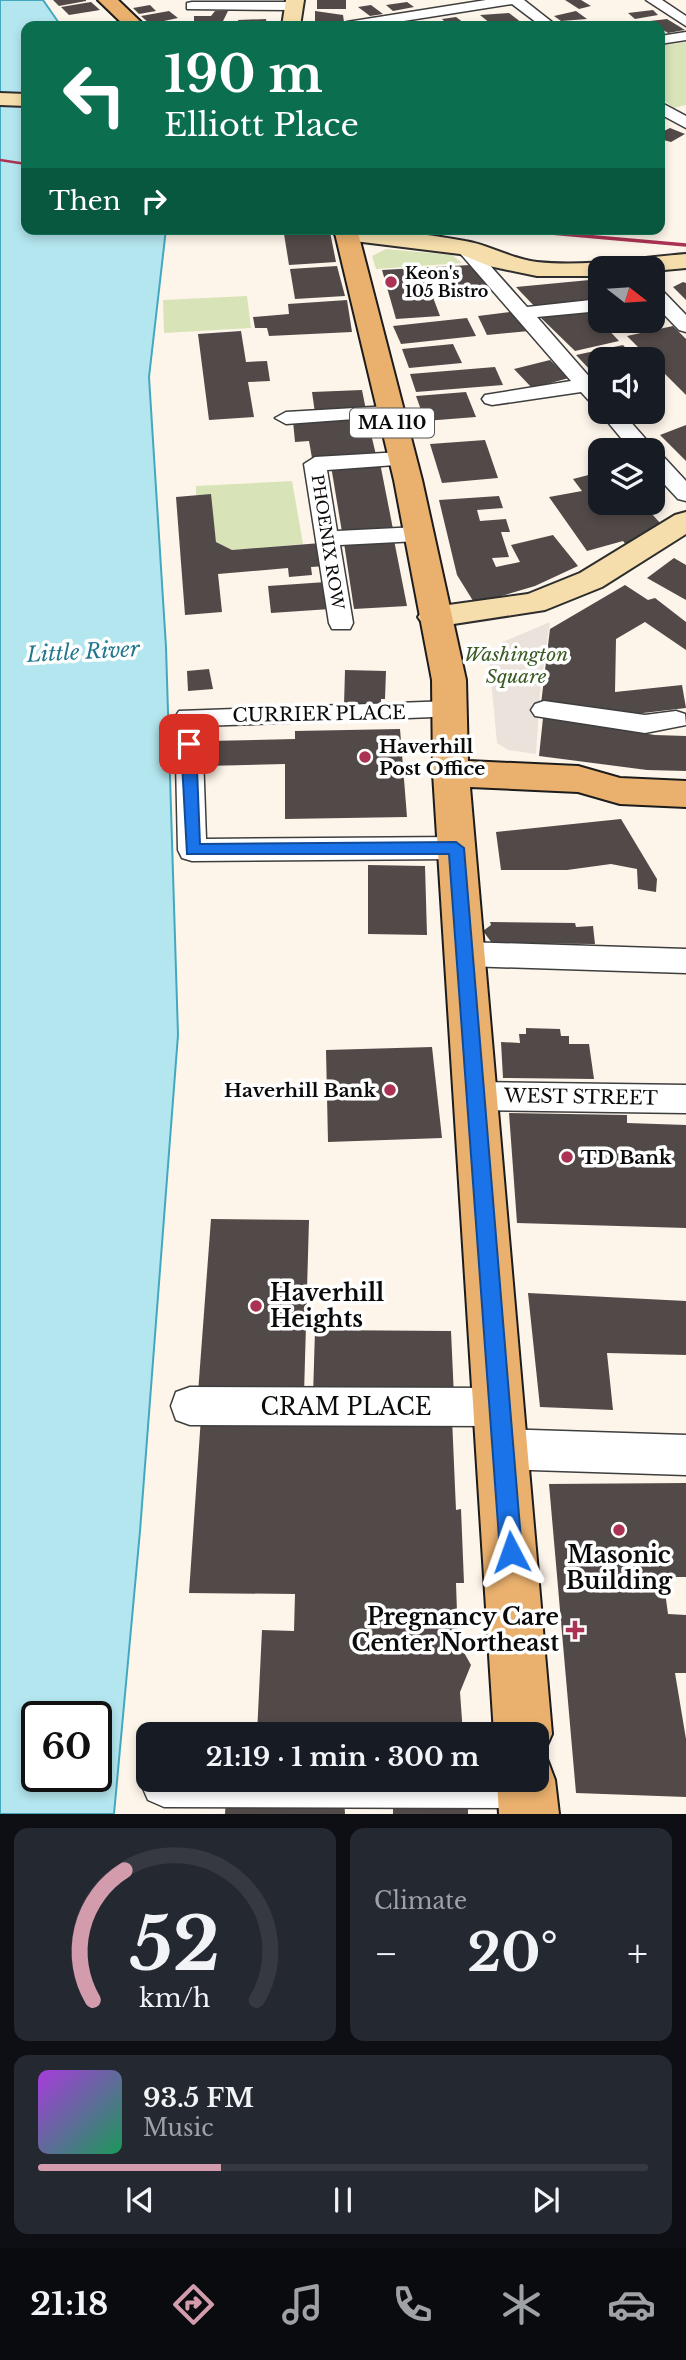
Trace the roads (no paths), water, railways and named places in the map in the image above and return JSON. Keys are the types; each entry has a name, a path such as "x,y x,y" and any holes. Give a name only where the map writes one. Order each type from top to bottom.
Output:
{"main road":[{"path":"107,0 130,21"},
{"path":"292,21 294,3"},
{"path":"0,99 21,100"},
{"name":"MA 110","path":"346,235 401,459 449,680 452,787"},
{"path":"373,235 465,248 497,261 526,267 588,269"},
{"path":"665,263 686,261"},
{"path":"434,617 534,603 591,580 686,521"},
{"path":"522,1722 503,1428 452,787 583,801 620,790 686,794"}],"street":[{"path":"379,21 514,0 543,21"},
{"path":"653,0 686,22"},
{"path":"192,6 294,3"},
{"path":"665,39 686,36"},
{"path":"465,248 588,387"},
{"path":"522,313 588,306"},
{"path":"665,306 686,326"},
{"path":"492,399 588,393"},
{"path":"286,418 389,412"},
{"path":"620,424 633,438"},
{"name":"PHOENIX ROW","path":"341,624 315,464 401,459"},
{"path":"665,472 686,494"},
{"path":"329,538 418,534"},
{"name":"CURRIER PLACE","path":"450,710 188,717 192,850 456,848"},
{"path":"544,710 645,724 676,720"},
{"path":"465,954 686,961"},
{"name":"WEST STREET","path":"476,1096 686,1100"},
{"name":"CRAM PLACE","path":"190,1406 503,1428 686,1455"}],"water":[{"name":"Little River","path":"0,0 43,0 58,21 21,21 21,235 165,235 149,377 166,647 178,1035 140,1531 114,1814 0,1814"}],"railway":[{"path":"0,160 21,163"},
{"path":"573,235 686,245"}],"place":[{"name":"Keon's 105 Bistro","path":"391,282"},
{"name":"Haverhill Post Office","path":"365,757"},
{"name":"Haverhill Bank","path":"390,1090"},
{"name":"TD Bank","path":"567,1157"},
{"name":"Haverhill Heights","path":"256,1306"},
{"name":"Masonic Building","path":"619,1530"},
{"name":"Pregnancy Care Center Northeast","path":"575,1630"}],"park label":[{"name":"Washington Square","path":"516,665"}]}
